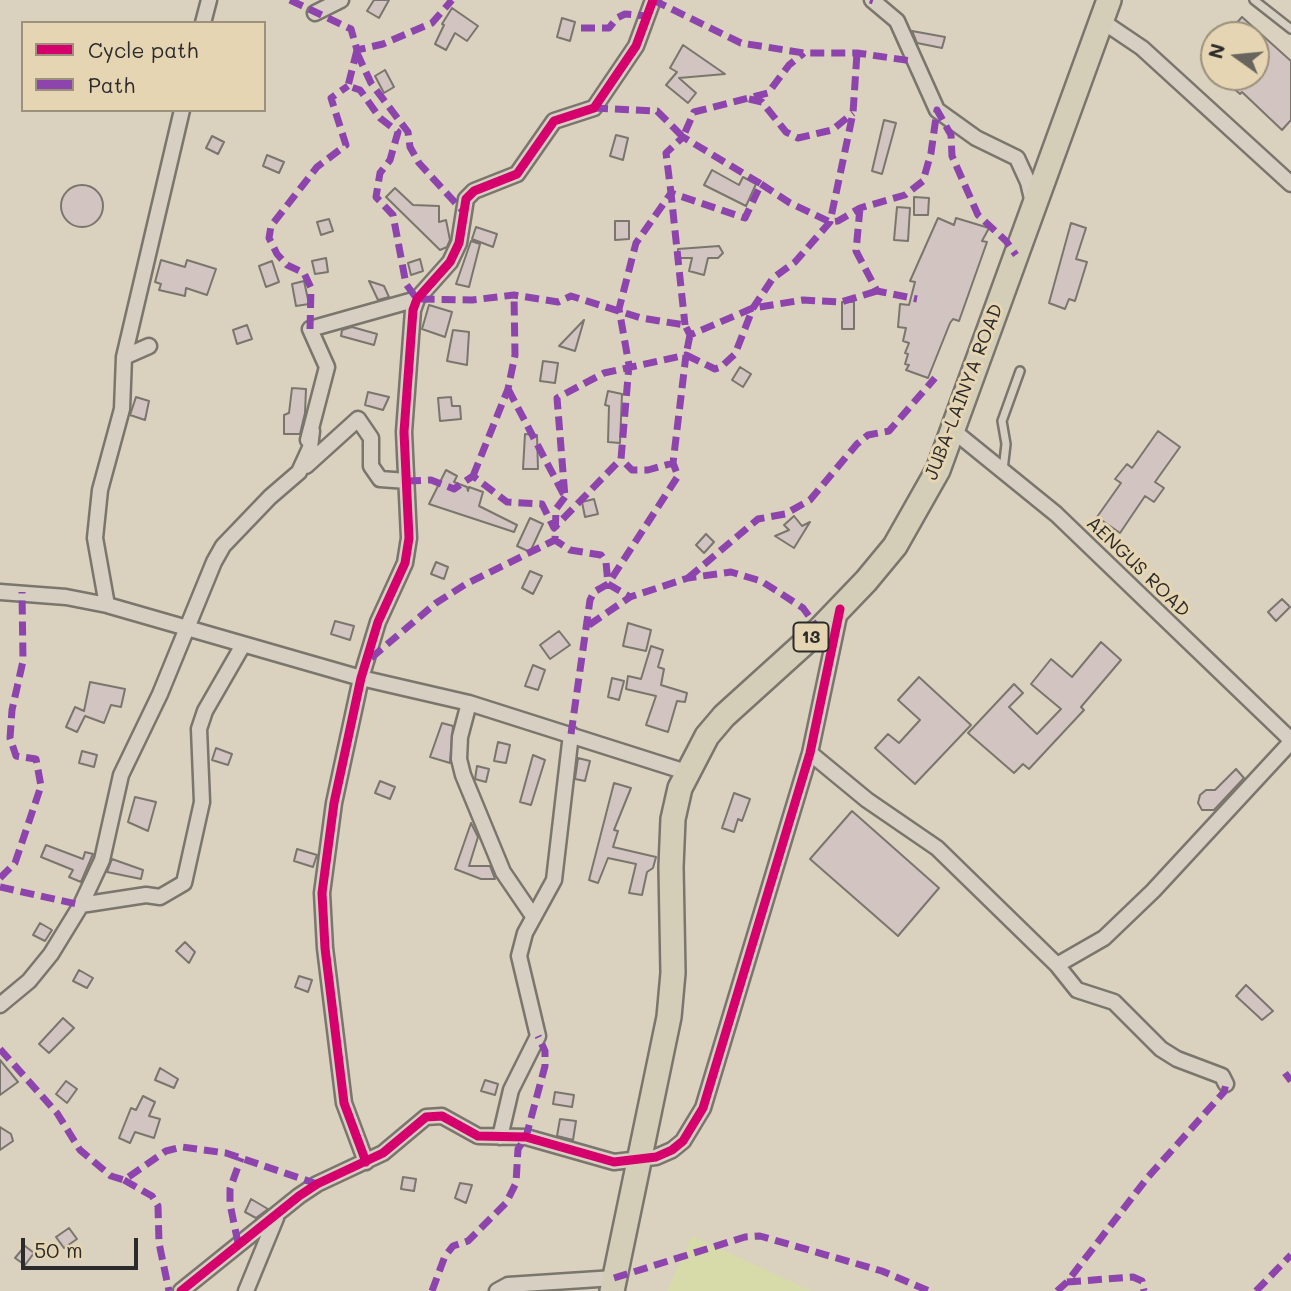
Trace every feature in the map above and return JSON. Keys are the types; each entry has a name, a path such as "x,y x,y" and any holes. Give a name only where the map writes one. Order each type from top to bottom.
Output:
{"main road":[{"name":"JUBA-LAINYA ROAD","path":"613,1284 669,1017 674,973 671,867 673,819 686,772 707,736 724,716 840,609 895,546 937,470 950,428 1105,10"}],"street":[{"path":"204,21 209,0"},
{"path":"315,13 341,0"},
{"path":"366,1162 344,1103 325,948 322,894 334,803 361,678 378,622 405,563 409,538 404,432 410,322 417,299 450,262 459,243 466,200 474,191 516,174 554,121 594,108 636,46 653,0"},
{"path":"872,0 897,21 937,110 976,138 1017,158 1028,182 1034,207"},
{"path":"1105,10 1142,48 1291,184"},
{"path":"107,606 95,538 100,490 122,409 124,357 182,112"},
{"path":"299,472 327,367 310,329 417,299"},
{"path":"124,357 149,346"},
{"path":"0,1005 30,981 81,905 102,860 121,775 206,579 223,546 270,497 358,419 371,438 371,466 380,479 407,481"},
{"name":"AENGUS ROAD","path":"950,428 1056,514 1291,741"},
{"path":"299,472 310,448 312,432"},
{"path":"0,592 66,597 107,606 361,678 469,703 686,772"},
{"path":"181,1291 317,1184 383,1153 426,1117 436,1115 470,1134 526,1137 614,1162 640,1161 672,1150 689,1133 704,1108 810,753 840,609"},
{"path":"81,905 146,895 160,897 184,883 202,802 199,729 205,711 243,645"},
{"path":"469,703 460,737 463,775 503,872 533,916"},
{"path":"500,1136 511,1090 538,1036 519,956 533,916 554,880 572,734"},
{"path":"1057,965 1104,938 1153,891 1291,741"},
{"path":"810,753 867,800 937,849 1057,965 1067,981 1077,989 1114,1002 1161,1049 1193,1067 1222,1076 1226,1084"},
{"path":"246,1291 277,1217"},
{"path":"497,1291 508,1285 613,1284"}],"lane":[{"path":"1254,0 1291,29"},
{"path":"1003,471 1006,444 1002,421 1020,370"}],"green space":[{"path":"692,1236 812,1291 667,1291"}],"building":[{"path":"374,0 389,0 379,18 367,11"},
{"path":"452,8 478,26 467,41 455,33 446,50 435,44 444,25 442,24"},
{"path":"562,18 575,22 570,41 557,37"},
{"path":"912,31 945,37 942,48 917,43"},
{"path":"1270,42 1291,61 1291,120 1282,130 1242,92 1240,94 1237,91 1270,91"},
{"path":"683,45 725,74 679,78 696,93 688,103 666,85 677,72 670,68"},
{"path":"385,70 394,87 384,93 375,76"},
{"path":"884,120 896,123 882,174 872,171"},
{"path":"616,135 628,138 623,160 610,156"},
{"path":"212,136 224,142 218,154 206,148"},
{"path":"267,155 284,162 279,173 263,166"},
{"path":"712,170 739,185 743,177 756,184 746,206 704,185"},
{"path":"82,185 97,191 103,206 97,221 82,227 67,221 61,206 67,191"},
{"path":"395,188 413,205 439,206 439,222 446,220 450,240 447,247 440,250 386,197"},
{"path":"914,197 929,198 928,215 914,215"},
{"path":"897,207 910,208 908,241 894,240"},
{"path":"938,218 954,225 956,218 989,228 982,241 987,242 959,321 953,319 950,323 928,378 906,370 909,365 905,364 908,354 905,353 909,343 903,341 906,328 898,327 900,304 909,305 915,282 910,281"},
{"path":"329,219 333,231 321,235 317,222"},
{"path":"615,221 629,221 629,239 615,240"},
{"path":"1071,223 1086,228 1076,259 1087,262 1075,301 1069,299 1065,309 1049,303"},
{"path":"476,227 497,234 493,247 472,239"},
{"path":"471,241 480,244 469,287 456,284"},
{"path":"719,246 723,253 718,258 708,258 704,275 689,271 692,258 678,258 678,249"},
{"path":"326,258 328,272 315,274 312,261"},
{"path":"420,259 423,271 411,275 408,263"},
{"path":"161,260 185,267 187,260 216,269 207,295 186,288 185,296 159,290 161,284 155,282"},
{"path":"272,261 279,282 266,287 259,266"},
{"path":"304,281 309,304 296,306 292,284"},
{"path":"369,281 384,286 389,297 378,300"},
{"path":"842,302 854,302 854,329 842,329"},
{"path":"429,305 452,312 445,337 422,329"},
{"path":"584,320 575,351 559,346"},
{"path":"247,325 252,339 237,344 233,330"},
{"path":"352,327 377,334 374,345 341,336 342,330"},
{"path":"453,330 469,332 467,365 447,361"},
{"path":"543,361 558,363 555,383 540,381"},
{"path":"740,367 751,374 743,387 732,380"},
{"path":"292,388 306,389 305,413 300,434 284,434 284,415 289,413"},
{"path":"608,391 622,394 620,443 608,442 609,406 605,405"},
{"path":"368,392 389,397 383,410 365,405"},
{"path":"136,397 149,401 145,420 130,415"},
{"path":"451,397 452,406 460,406 461,419 440,421 438,398"},
{"path":"1158,431 1180,447 1155,482 1164,488 1154,502 1145,496 1120,533 1097,517 1121,483 1115,479 1127,464 1132,468"},
{"path":"525,434 537,435 538,469 523,469"},
{"path":"446,470 457,476 454,482 467,487 468,491 469,487 483,492 479,506 517,525 514,532 429,504"},
{"path":"594,499 598,514 585,517 582,502"},
{"path":"794,516 802,526 810,522 794,548 775,536 789,530 784,525"},
{"path":"530,518 543,524 530,552 517,546"},
{"path":"706,534 714,542 704,553 696,545"},
{"path":"436,562 448,567 444,579 431,574"},
{"path":"530,571 542,576 533,594 522,588"},
{"path":"1282,599 1290,607 1276,621 1268,612"},
{"path":"335,621 354,626 350,640 331,634"},
{"path":"628,623 651,630 646,651 623,646"},
{"path":"559,631 570,645 550,659 540,645"},
{"path":"1101,642 1121,660 1081,707 1084,710 1029,769 1023,764 1014,773 968,733 1014,684 1023,693 1009,707 1037,734 1061,709 1031,684 1051,659 1072,677"},
{"path":"651,646 663,650 658,667 664,669 661,685 687,693 685,702 677,701 668,732 646,725 656,696 626,689 628,676 641,679"},
{"path":"533,665 545,670 538,690 525,686"},
{"path":"919,677 971,725 915,784 875,748 888,734 899,743 920,720 898,700"},
{"path":"612,678 624,681 619,700 608,697"},
{"path":"90,682 125,689 121,707 111,705 104,723 85,716 77,732 66,727 75,707 84,711"},
{"path":"442,723 453,726 450,763 430,757"},
{"path":"498,742 510,745 506,763 494,761"},
{"path":"216,748 232,754 228,765 212,760"},
{"path":"82,751 97,755 94,767 79,763"},
{"path":"533,755 545,760 531,805 520,802"},
{"path":"578,758 590,761 585,781 575,779"},
{"path":"477,766 489,769 486,782 475,779"},
{"path":"1236,769 1244,778 1214,810 1202,810 1198,803 1200,795 1206,790 1215,790"},
{"path":"380,781 395,787 390,799 375,793"},
{"path":"614,783 631,788 614,830 618,831 613,847 656,857 653,868 647,872 642,895 629,893 636,864 608,858 598,883 589,880"},
{"path":"734,793 750,799 742,821 738,819 734,832 722,828"},
{"path":"135,797 156,802 148,831 128,822"},
{"path":"852,811 939,888 898,936 810,859"},
{"path":"471,823 478,837 469,866 490,866 495,879 481,879 455,869"},
{"path":"46,845 83,859 85,852 93,854 81,882 69,877 73,870 41,857"},
{"path":"297,849 317,855 313,867 294,861"},
{"path":"112,859 143,870 141,879 107,872"},
{"path":"40,923 52,930 45,941 33,935"},
{"path":"185,942 195,952 189,963 176,951"},
{"path":"79,970 93,978 87,988 73,981"},
{"path":"299,976 312,980 308,992 295,987"},
{"path":"1246,985 1273,1011 1262,1020 1236,996"},
{"path":"63,1018 74,1028 49,1053 39,1044"},
{"path":"0,1060 18,1082 0,1095"},
{"path":"160,1068 178,1079 174,1088 155,1080"},
{"path":"485,1080 498,1084 495,1095 481,1091"},
{"path":"66,1081 77,1089 67,1103 56,1094"},
{"path":"555,1092 574,1095 572,1107 553,1104"},
{"path":"143,1096 155,1102 149,1116 160,1119 154,1138 135,1132 130,1143 119,1138 131,1108 136,1110"},
{"path":"560,1119 576,1121 573,1140 557,1136"},
{"path":"0,1127 11,1134 13,1141 0,1150"},
{"path":"403,1177 416,1179 414,1191 401,1189"},
{"path":"460,1183 472,1185 466,1203 455,1198"},
{"path":"251,1199 268,1209 256,1218 245,1212"},
{"path":"69,1228 77,1239 64,1248 56,1237"},
{"path":"25,1246 34,1253 25,1265 15,1258"}],"marked path":[{"path":"290,0 351,29 357,50 383,44 432,23 452,0"},
{"path":"653,0 741,43 804,53 857,53 912,61"},
{"path":"581,28 609,28 617,18 625,14 647,16"},
{"path":"357,50 348,86 360,90 380,118 398,132 390,160 380,173 376,197 393,215 406,284 417,299 472,300 514,295 558,302 571,296 641,318 685,325 690,335 753,308 803,300 841,302 877,291"},
{"path":"357,53 371,83 408,132 410,147 419,163 462,210"},
{"path":"594,108 657,111 683,137 694,112 768,93 789,65 804,53"},
{"path":"690,335 686,355 715,369 721,367 735,354 753,308 773,278 795,262 830,222 853,113 857,53"},
{"path":"310,329 311,288 304,273 287,265 277,254 269,238 271,226 317,167 346,145 331,98 348,86"},
{"path":"749,99 762,102 786,132 798,138 832,130 853,113"},
{"path":"761,184 790,203 830,222 838,221 860,208 905,195 923,181 931,153 937,110 951,135 952,156 978,215 1006,241 1016,255"},
{"path":"407,481 431,480 454,489 473,476 507,502 542,504 554,528 621,459 629,365 619,309 636,243 671,193 666,153 683,137 761,184 745,218 671,193 685,325"},
{"path":"860,208 856,251 877,291 917,299"},
{"path":"473,476 508,389 515,355 514,295"},
{"path":"508,389 565,497 557,398 604,373 686,355 673,463 648,470 632,470 621,459"},
{"path":"688,578 758,519 785,514 810,500 857,444 868,435 889,431 935,378"},
{"path":"571,734 590,600 594,592 608,584 678,476 673,463"},
{"path":"565,497 556,509 555,540 570,550 601,555 606,562 608,584 630,597"},
{"path":"371,658 436,603 466,584 555,540"},
{"path":"589,625 630,597 688,578 731,572 761,581 803,608 819,630"},
{"path":"0,878 15,863 41,786 36,759 16,756 10,738 12,710 23,661 22,592"},
{"path":"0,887 81,905"},
{"path":"432,1291 445,1256 453,1246 468,1241 506,1203 516,1183 518,1149 526,1137 545,1066 545,1051 538,1036"},
{"path":"0,1049 57,1113 80,1150 111,1176 124,1180 166,1151 182,1147 226,1153 317,1184"},
{"path":"1285,1073 1291,1081"},
{"path":"1057,1291 1067,1282 1148,1177 1224,1092 1226,1084"},
{"path":"238,1243 230,1204 230,1189 241,1158"},
{"path":"124,1180 152,1196 158,1206 159,1243 169,1291"},
{"path":"614,1278 745,1237 760,1236 882,1271 929,1291"},
{"path":"1256,1291 1291,1255"},
{"path":"1067,1282 1133,1277 1142,1281 1144,1291"}],"cycle path":[{"path":"366,1162 344,1103 325,948 322,893 334,803 361,678 378,622 405,563 409,538 404,432 413,310 417,299 450,262 459,243 466,199 474,191 517,174 554,121 594,108 636,46 653,0"},
{"path":"181,1291 299,1196 317,1184 383,1153 426,1117 442,1116 478,1136 526,1137 614,1162 656,1157 672,1150 683,1141 703,1108 810,753 840,609"}]}
